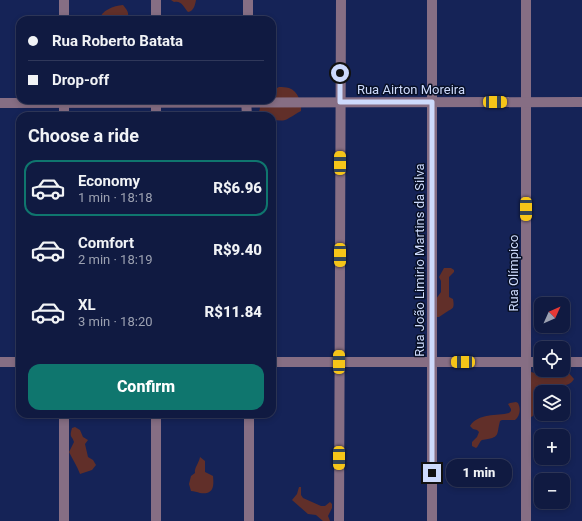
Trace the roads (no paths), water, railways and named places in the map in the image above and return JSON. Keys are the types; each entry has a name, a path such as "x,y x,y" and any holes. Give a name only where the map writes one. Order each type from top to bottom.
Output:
{"street":[{"path":"64,0 64,16"},
{"path":"156,0 156,16"},
{"path":"248,0 248,16"},
{"path":"339,521 341,0"},
{"name":"Rua João Limirio Martins da Silva","path":"432,0 432,521"},
{"name":"Rua Olímpico","path":"526,0 526,521"},
{"name":"Rua Airton Moreira","path":"276,101 582,102"},
{"name":"Rua Airton Moreira","path":"0,103 16,102"},
{"path":"0,362 16,362"},
{"path":"276,362 534,362"},
{"path":"570,362 582,362"},
{"path":"64,418 64,521"},
{"path":"156,418 156,521"},
{"path":"249,418 250,521"}]}
